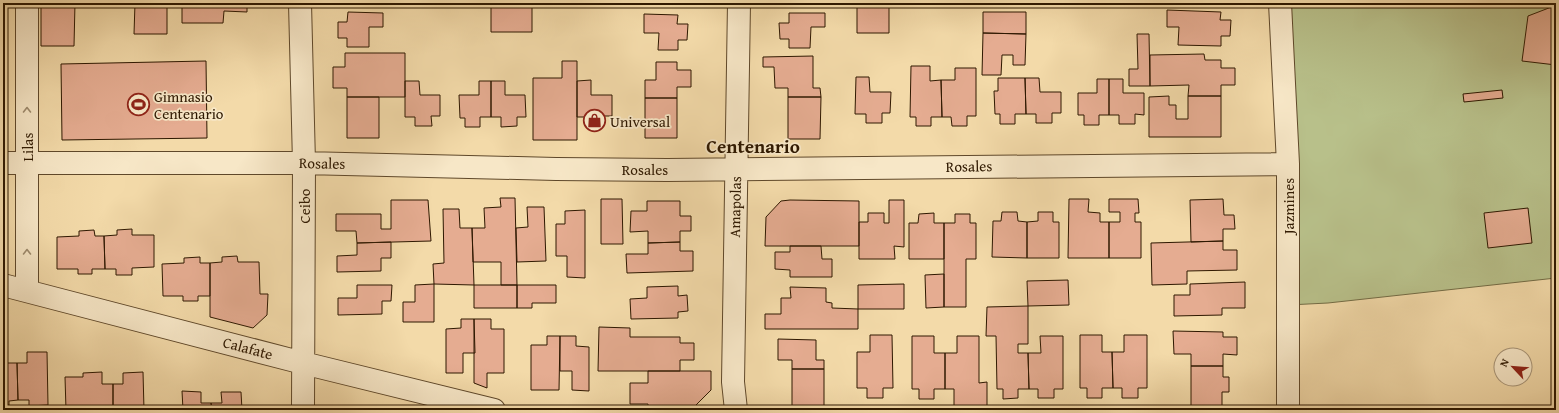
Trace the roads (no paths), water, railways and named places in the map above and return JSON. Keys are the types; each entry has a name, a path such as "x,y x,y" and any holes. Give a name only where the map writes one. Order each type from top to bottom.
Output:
{"street":[{"name":"Lilas","path":"27,3 27,291"},
{"name":"Ceibo","path":"300,3 304,163 303,410"},
{"name":"Amapolas","path":"736,410 733,382 735,169 739,3"},
{"name":"Jazmines","path":"1280,3 1288,164 1288,410"},
{"name":"Rosales","path":"3,163 304,163 556,169 735,169 1288,164"},
{"name":"Calafate","path":"3,285 303,363 494,410"}],"place":[{"name":"Gimnasio Centenario","path":"139,105"},
{"name":"Universal","path":"594,121"}],"district":[{"name":"Centenario","path":"753,146"}]}
